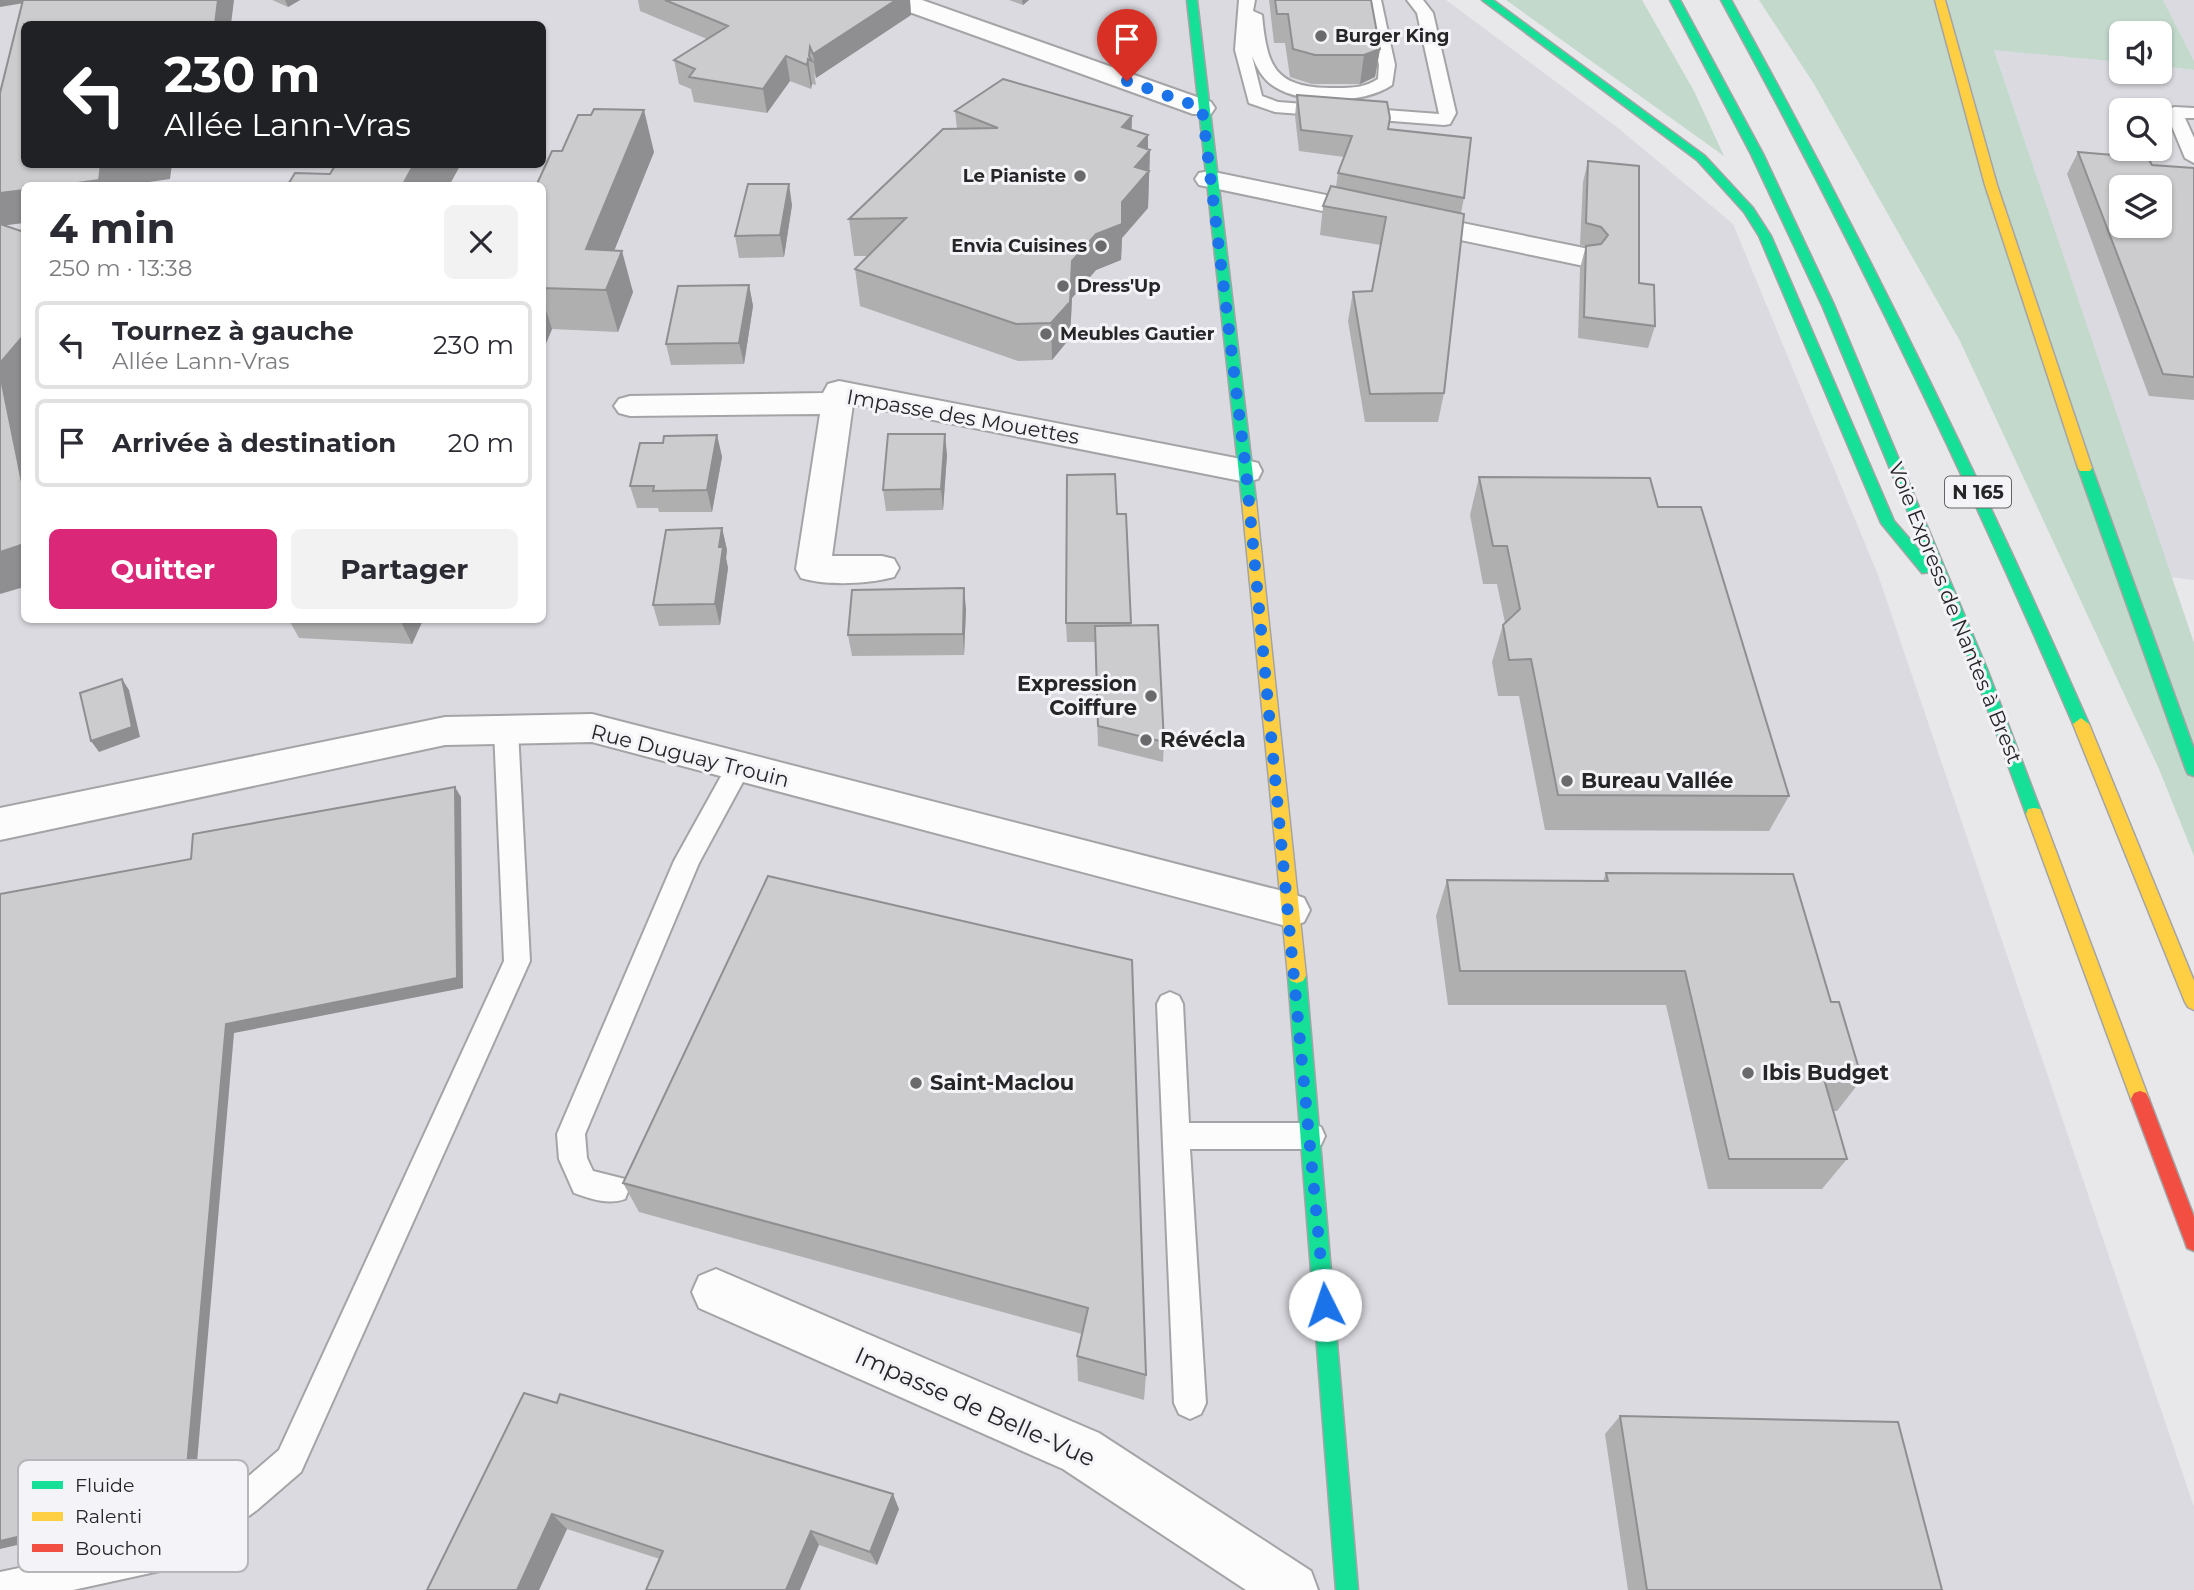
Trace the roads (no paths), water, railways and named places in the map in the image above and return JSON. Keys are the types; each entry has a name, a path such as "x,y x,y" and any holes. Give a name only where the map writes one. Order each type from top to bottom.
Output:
{"main road":[{"path":"1192,0 1209,179 1246,471 1290,911 1311,1136 1347,1590"},
{"path":"1487,0 1701,158 1749,210 1765,236 1888,523 1951,598"},
{"name":"Voie Express de Nantes à Brest","path":"1675,0 1757,154 1828,305 1951,598 2074,915 2194,1242"},
{"name":"N 165","path":"1726,0 1816,163 1890,307 1979,493 2058,673 2194,1002"},
{"path":"1940,0 1991,185 2064,410 2194,770"}],"street":[{"path":"899,0 1202,108"},
{"path":"1209,179 1584,257"},
{"name":"Impasse des Mouettes","path":"883,568 813,569 839,391 1246,471"},
{"path":"630,406 837,403"},
{"name":"Rue Duguay Trouin","path":"0,824 446,731 592,728 1290,911"},
{"name":"Impasse de Belle-Vue","path":"716,1292 1081,1451 1292,1590"}],"lane":[{"path":"1247,0 1241,29 1244,64 1255,99 1275,107 1444,120 1448,113 1425,13 1415,0"},
{"path":"1254,0 1255,30 1264,66 1276,83 1309,93 1359,93 1375,90 1385,81 1387,65 1373,0"},
{"path":"2194,113 2174,112 2194,158"},
{"path":"248,1497 290,1461 517,961 505,761 506,730"},
{"path":"615,1189 584,1183 573,1159 571,1134 687,861 739,767"},
{"path":"1170,1004 1190,1402"},
{"path":"1175,1136 1311,1136"},
{"path":"0,1589 80,1572"}],"place":[{"name":"Burger King","path":"1321,36"},
{"name":"Le Pianiste","path":"1080,176"},
{"name":"Envia Cuisines","path":"1101,246"},
{"name":"Dress'Up","path":"1063,286"},
{"name":"Meubles Gautier","path":"1046,334"},
{"name":"Expression Coiffure","path":"1151,696"},
{"name":"Révécla","path":"1146,740"},
{"name":"Bureau Vallée","path":"1567,781"},
{"name":"Ibis Budget","path":"1748,1073"},
{"name":"Saint-Maclou","path":"916,1083"}]}
